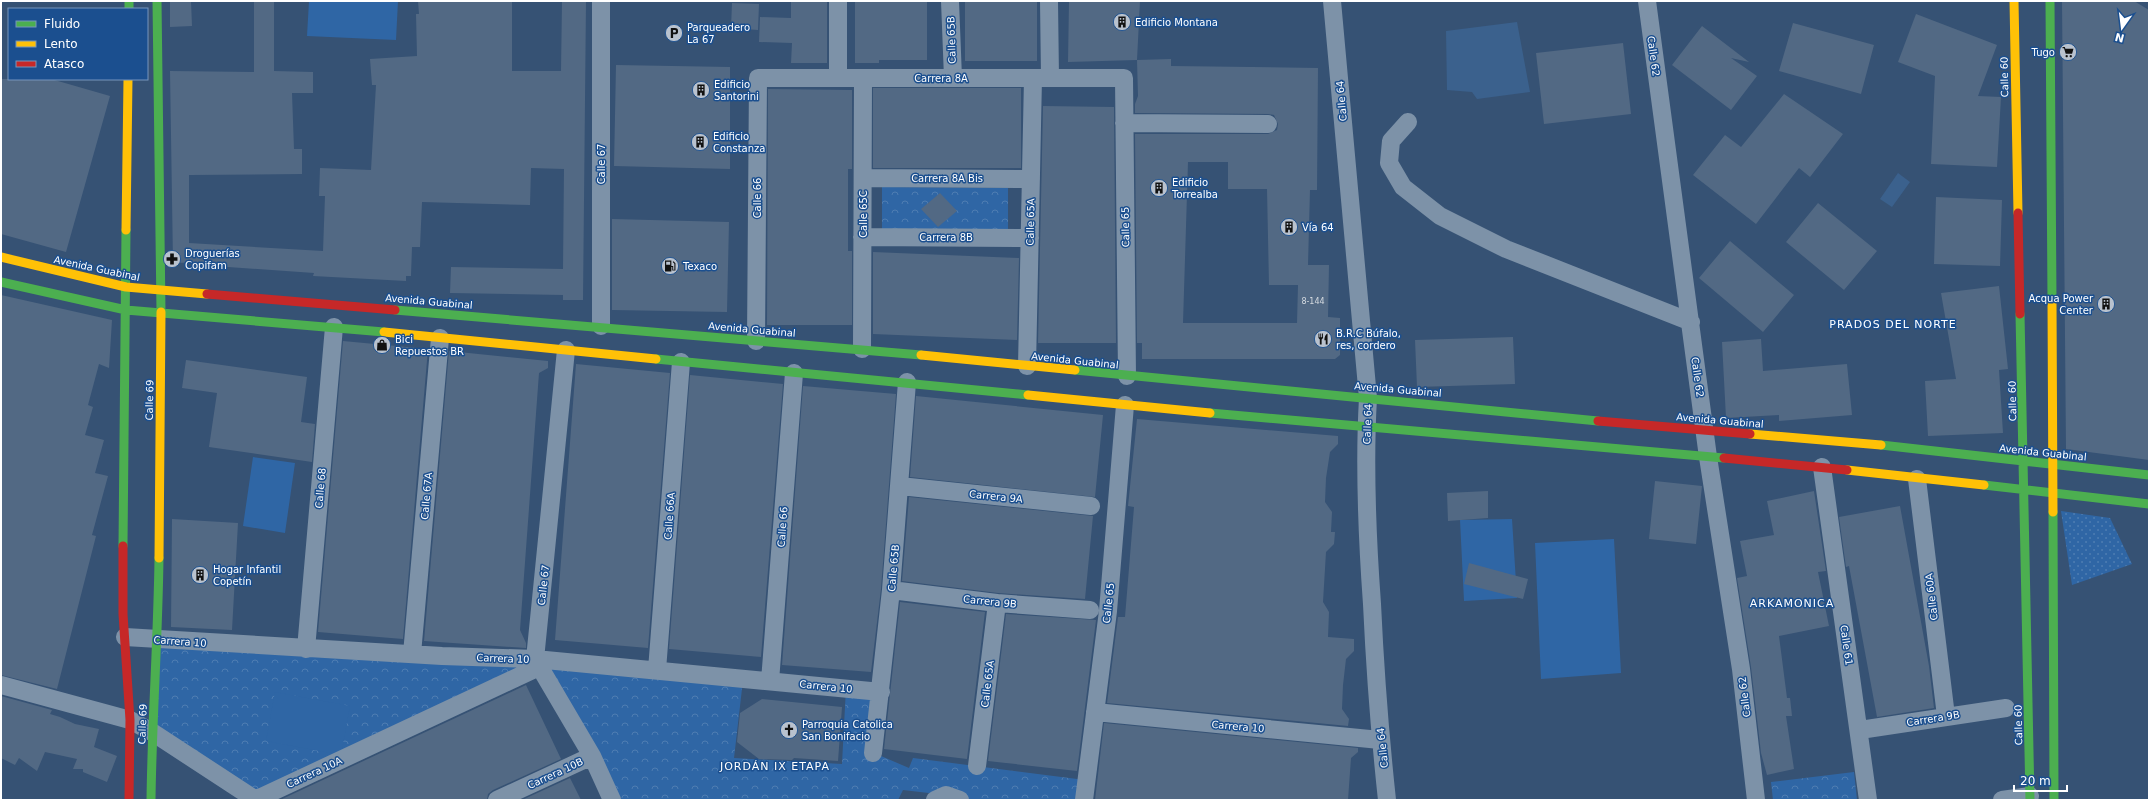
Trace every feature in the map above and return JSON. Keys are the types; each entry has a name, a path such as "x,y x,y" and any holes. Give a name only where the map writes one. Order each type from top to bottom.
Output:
{"main road":[{"name":"Calle 69","path":"151,800 152,732 158,639 161,313 157,1"},
{"name":"Calle 60","path":"2014,1 2030,798"},
{"path":"2050,1 2054,800"},
{"name":"Calle 69","path":"128,80 123,477 124,637 130,720 129,800"},
{"name":"Avenida Guabinal","path":"1,257 126,287 208,292 756,341 862,349 1127,376 1705,431 1872,444 2149,475"},
{"path":"1,282 126,310 334,327 794,373 907,382 1125,405 1366,425 1708,457 2149,504"}],"street":[{"name":"Calle 67","path":"601,1 601,326"},
{"path":"838,1 838,78"},
{"name":"Calle 65B","path":"950,1 952,78"},
{"name":"Calle 65A","path":"1028,366 1031,179 1049,1"},
{"name":"Calle 64","path":"1332,1 1368,398 1366,425 1367,533 1380,740 1387,800"},
{"name":"Calle 62","path":"1646,1 1691,322 1708,457 1741,669 1756,800"},
{"name":"Carrera 8A","path":"758,78 1124,78"},
{"name":"Calle 66","path":"756,341 758,78"},
{"name":"Calle 65C","path":"862,349 863,78"},
{"name":"Calle 65","path":"1124,78 1127,376"},
{"path":"1408,122 1391,141 1389,163 1403,187 1440,216 1506,249 1691,322"},
{"path":"1124,123 1268,124"},
{"name":"Carrera 8A Bis","path":"863,178 1031,179"},
{"name":"Carrera 8B","path":"862,236 1030,238"},
{"name":"Calle 68","path":"306,649 334,327"},
{"name":"Calle 67A","path":"412,654 440,338"},
{"name":"Calle 67","path":"538,663 566,350"},
{"name":"Calle 66A","path":"657,670 681,362"},
{"name":"Calle 66","path":"770,680 794,373"},
{"name":"Calle 65B","path":"874,753 891,590 907,382"},
{"name":"Calle 65","path":"1084,800 1108,612 1125,405"},
{"name":"Calle 61","path":"1822,468 1860,730 1868,800"},
{"name":"Calle 60A","path":"1917,479 1946,716"},
{"name":"Carrera 9A","path":"900,486 1091,506"},
{"name":"Carrera 9B","path":"891,590 997,603 1090,610"},
{"name":"Calle 65A","path":"977,766 997,603"},
{"name":"Carrera 10","path":"124,637 657,670 742,680 770,680 881,692"},
{"path":"538,663 592,756 612,800"},
{"name":"Carrera 10A","path":"1,685 130,720 152,732 256,800 538,663"},
{"name":"Carrera 9B","path":"1860,730 2006,708"},
{"name":"Carrera 10","path":"1095,712 1380,740"},
{"name":"Carrera 10B","path":"497,800 592,756"},
{"path":"935,800 946,795 960,800"},
{"path":"2002,800 2030,798"}],"green space":[{"path":"309,1 398,1 396,40 307,36"},
{"path":"882,187 1008,188 1008,235 882,233"},
{"path":"253,457 295,463 285,533 243,526"},
{"path":"2061,511 2110,518 2132,564 2072,585"},
{"path":"1512,519 1517,598 1464,601 1460,520"},
{"path":"1614,539 1621,673 1541,679 1535,543"},
{"path":"158,639 743,680 734,758 842,764 846,688 881,692 874,753 909,768 913,758 1085,780 1084,800 960,800 946,795 903,790 898,800 612,800 541,666 255,800 152,732"},
{"path":"275,692 350,706 341,755 266,741"},
{"path":"1854,772 1857,800 1773,800 1771,782"}],"shaded area":[{"path":"1517,22 1530,92 1477,99 1472,92 1447,90 1446,31"},
{"path":"1898,173 1910,182 1892,207 1880,199"}],"building":[{"path":"170,1 191,1 192,26 170,27"},
{"path":"254,1 274,1 274,71 313,72 313,93 292,93 294,149 302,149 302,174 189,175 189,243 323,251 325,196 319,196 320,168 371,170 376,85 372,85 370,59 417,56 416,14 419,14 418,1 512,1 512,71 561,71 562,1 586,1 583,300 563,300 563,295 450,293 451,267 563,269 564,169 531,168 530,205 422,202 420,247 412,247 411,276 406,276 406,281 313,276 314,273 214,266 214,262 173,263 170,71 254,72"},
{"path":"791,1 827,1 827,63 791,63 792,43 759,42 760,17 791,18"},
{"path":"855,1 927,1 927,60 879,60 879,63 855,63"},
{"path":"965,1 1037,1 1037,61 965,61"},
{"path":"1069,1 1140,1 1137,60 1068,62"},
{"name":"Acqua Power Center","path":"2062,1 2134,1 2149,10 2149,460 2066,449"},
{"path":"732,3 759,4 758,30 731,28"},
{"path":"1916,14 1997,45 1978,96 2001,97 1997,167 1931,164 1935,76 1898,62"},
{"path":"1793,23 1874,45 1861,94 1779,71"},
{"path":"1702,26 1749,62 1731,58 1757,76 1731,110 1672,65"},
{"path":"1623,43 1631,114 1544,124 1536,53"},
{"path":"1171,59 1171,66 1318,68 1317,190 1310,190 1308,265 1329,265 1328,317 1340,318 1340,355 1335,359 1142,359 1142,343 1137,343 1135,134 1268,134 1277,130 1278,124 1274,115 1268,114 1135,113 1135,104 1138,96 1137,60","holes":["1188,162 1228,162 1228,189 1267,189 1269,285 1298,285 1297,323 1183,323"]},
{"path":"616,65 730,67 730,169 614,166"},
{"path":"1,79 54,80 110,96 66,252 1,234"},
{"path":"873,88 1021,88 1021,168 873,168"},
{"path":"768,89 852,90 852,169 848,169 848,251 852,251 852,325 767,325"},
{"path":"1784,94 1843,134 1810,177 1799,168 1756,224 1693,175 1725,135 1741,147"},
{"path":"1043,106 1114,107 1116,343 1038,343"},
{"path":"940,193 957,211 938,227 921,209"},
{"path":"1936,197 2002,200 2000,266 1934,264"},
{"path":"1818,203 1877,251 1844,290 1786,242"},
{"name":"Texaco","path":"612,219 729,222 727,312 612,310"},
{"path":"1730,241 1794,295 1763,332 1699,278"},
{"path":"873,252 1019,258 1017,340 873,334"},
{"path":"1999,286 2008,369 1999,370 2003,433 1928,436 1925,381 1956,379 1941,293"},
{"path":"1,295 112,320 109,368 99,364 88,405 93,407 85,435 104,440 95,473 108,476 92,535 96,536 57,689 1,675"},
{"path":"1513,337 1515,384 1417,387 1415,340"},
{"path":"1761,339 1763,371 1847,364 1852,415 1779,421 1779,415 1726,418 1722,342"},
{"path":"343,341 428,349 403,639 318,632"},
{"path":"449,351 548,361 548,368 539,373 520,630 526,643 526,648 424,641"},
{"path":"186,360 307,377 301,422 315,424 312,462 209,447 217,393 182,388"},
{"path":"576,364 670,373 648,648 555,640"},
{"path":"690,375 783,384 761,657 669,649"},
{"path":"803,386 896,394 881,589 871,672 782,665"},
{"path":"916,396 1103,415 1095,497 910,477"},
{"path":"1137,419 1338,436 1338,444 1330,452 1326,478 1325,502 1332,512 1331,532 1335,532 1334,544 1326,552 1323,602 1329,612 1328,637 1354,639 1354,651 1346,659 1343,685 1342,709 1349,719 1348,726 1107,703 1118,617 1125,617 1134,507 1128,506"},
{"path":"1655,481 1702,486 1696,544 1649,539"},
{"path":"1488,491 1488,518 1448,521 1447,493"},
{"path":"1814,491 1826,571 1818,572 1829,626 1779,636 1787,698 1790,698 1792,716 1786,716 1794,769 1767,775 1761,753 1751,667 1737,578 1747,576 1740,541 1774,535 1767,501"},
{"path":"909,497 1093,516 1085,599 998,593 902,581"},
{"path":"1900,506 1929,666 1934,708 1877,717 1849,566 1846,567 1839,517"},
{"name":"Hogar Infantil Copetín","path":"172,519 238,523 232,630 171,627"},
{"path":"1469,563 1528,579 1523,599 1464,584"},
{"path":"900,602 985,612 967,759 884,749"},
{"path":"1006,614 1096,620 1077,771 988,761"},
{"path":"526,685 561,759 493,790 488,794 487,800 280,800"},
{"path":"1,696 52,710 50,714 75,724 99,729 94,747 117,756 107,782 83,772 83,769 73,769 77,759 45,752 37,771 19,758 15,765 1,758"},
{"name":"Parroquia Catolica San Bonifacio","path":"762,699 842,707 838,761 794,758 792,760 759,759 737,742 740,713"},
{"path":"1104,723 1358,748 1358,752 1351,758 1348,800 1095,800"},
{"path":"570,778 581,800 522,800"}],"traffic: fast":[{"path":"129,1 129,8"},
{"path":"157,1 161,312"},
{"path":"2050,1 2052,301"},
{"path":"123,546 126,230"},
{"path":"1,282 126,310 384,332"},
{"path":"395,310 921,355"},
{"path":"2020,314 2030,800"},
{"path":"656,359 1028,395"},
{"path":"1075,370 1598,421"},
{"path":"1210,413 1724,458"},
{"path":"1881,445 2149,475"},
{"path":"1984,485 2149,504"},
{"path":"2053,512 2054,800"},
{"path":"151,800 159,558"}],"traffic: slow":[{"path":"2014,1 2018,213"},
{"path":"126,230 128,80"},
{"path":"1,257 126,287 207,294"},
{"path":"2052,301 2053,512"},
{"path":"159,558 161,312"},
{"path":"384,332 656,359"},
{"path":"921,355 1075,370"},
{"path":"1028,395 1210,413"},
{"path":"1750,434 1881,445"},
{"path":"1847,470 1984,485"}],"traffic: jam":[{"path":"2018,213 2020,314"},
{"path":"207,294 395,310"},
{"path":"1598,421 1750,434"},
{"path":"1724,458 1847,470"},
{"path":"123,546 123,614 130,720 129,800"}],"place":[{"name":"Edificio Montana","path":"1122,22"},
{"name":"Parqueadero La 67","path":"674,33"},
{"name":"Tugo","path":"2068,52"},
{"name":"Edificio Santorini","path":"701,90"},
{"name":"Edificio Constanza","path":"700,142"},
{"name":"Edificio Torrealba","path":"1159,188"},
{"name":"Vía 64","path":"1289,227"},
{"name":"Droguerías Copifam","path":"172,259"},
{"name":"Texaco","path":"670,266"},
{"name":"Acqua Power Center","path":"2106,304"},
{"name":"B.R.C Búfalo, res, cordero","path":"1323,339"},
{"name":"Bici Repuestos BR","path":"382,345"},
{"name":"Hogar Infantil Copetín","path":"200,575"},
{"name":"Parroquia Catolica San Bonifacio","path":"789,730"}],"district":[{"name":"PRADOS DEL NORTE","path":"1893,324"},
{"name":"ARKAMONICA","path":"1792,603"},
{"name":"JORDÁN IX ETAPA","path":"775,766"}]}
